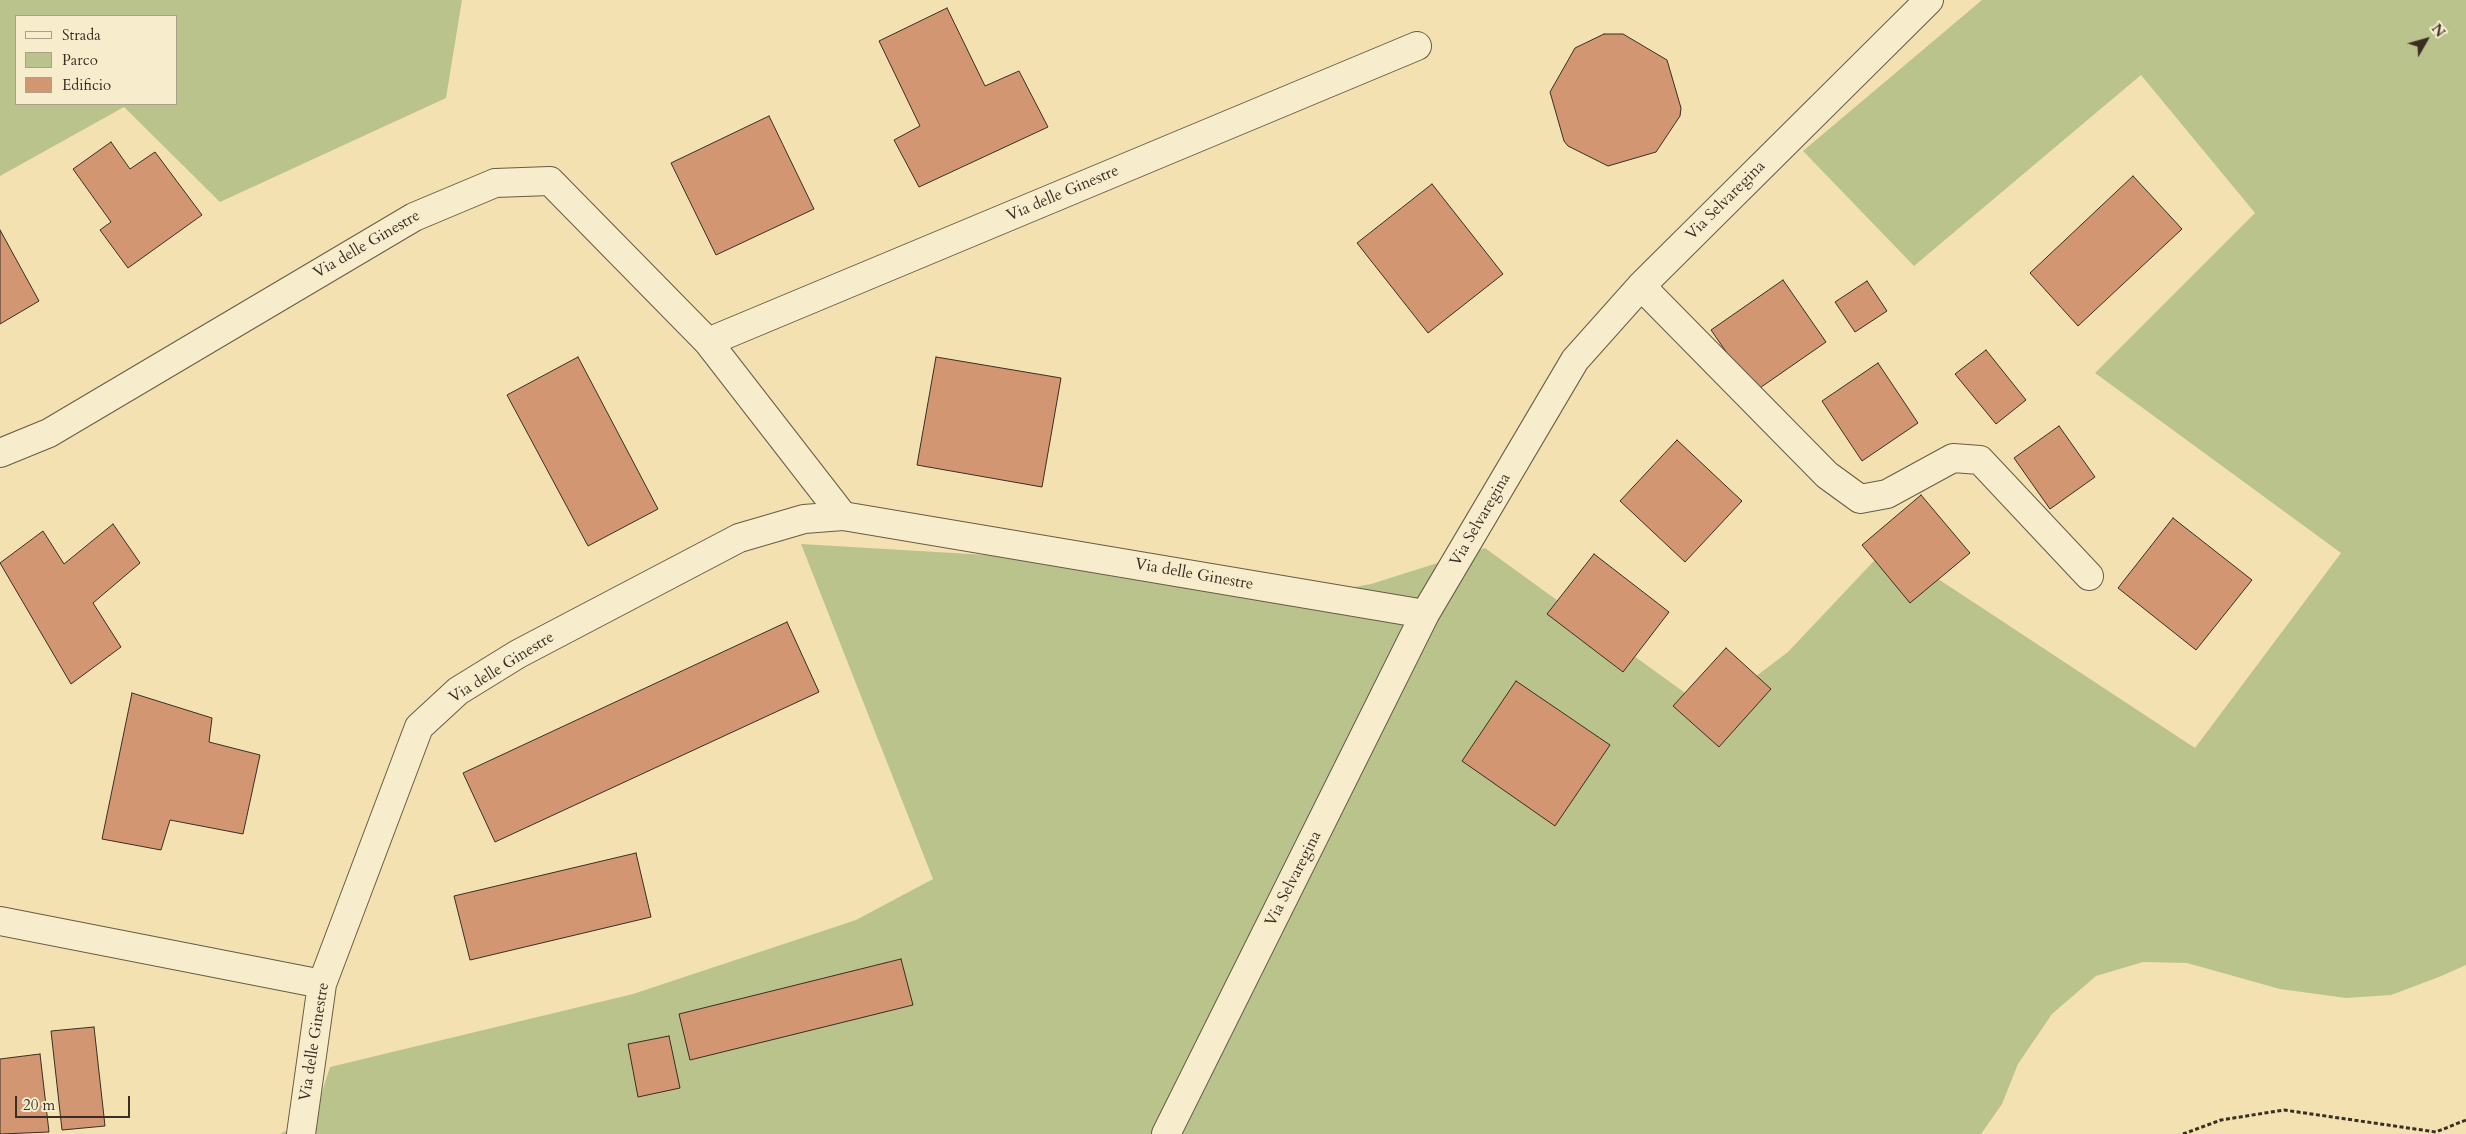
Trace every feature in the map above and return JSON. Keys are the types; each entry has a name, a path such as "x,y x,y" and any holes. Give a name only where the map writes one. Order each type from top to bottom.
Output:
{"street":[{"name":"Via Selvaregina","path":"1166,1134 1426,614 1575,360 1641,286 1929,0"},
{"name":"Via delle Ginestre","path":"708,342 1417,46"},
{"name":"Via delle Ginestre","path":"0,453 49,433 414,217 495,183 550,182 708,342 843,516"},
{"path":"1641,286 1827,475 1860,498 1887,494 1953,458 1980,460 2089,576"},
{"name":"Via delle Ginestre","path":"301,1134 322,984 419,727 458,692 518,654 739,538 804,519 843,516 1426,614"},
{"path":"0,921 322,984"}],"path":[{"path":"2183,1134 2221,1120 2284,1110 2436,1132 2466,1120"}],"green space":[{"path":"0,0 462,0 446,98 220,202 124,107 0,176"},
{"path":"1982,0 2466,0 2466,965 2391,995 2346,998 2280,989 2187,963 2143,962 2096,976 2052,1014 2018,1064 2002,1104 1981,1134 280,1134 314,1117 330,1067 633,994 856,920 933,879 801,544 1021,557 1317,594 1371,584 1485,548 1710,711 1788,652 1888,546 2195,748 2341,553 2095,373 2255,213 2141,75 1914,266 1803,151"}],"building":[{"path":"947,8 985,86 1019,71 1048,127 919,187 894,140 920,126 879,41"},
{"path":"1604,34 1623,34 1667,60 1681,108 1680,116 1656,152 1608,166 1568,146 1564,141 1550,92 1575,48"},
{"path":"769,116 814,209 716,255 671,163"},
{"path":"111,142 130,169 155,152 202,215 128,268 100,230 111,222 73,169"},
{"path":"2133,176 2182,229 2078,326 2030,273"},
{"path":"1432,184 1503,274 1428,333 1357,243"},
{"path":"0,230 39,301 0,324"},
{"path":"1783,280 1826,342 1754,392 1711,330"},
{"path":"1867,281 1887,311 1855,332 1835,302"},
{"path":"1986,350 2026,400 1996,424 1955,374"},
{"path":"578,357 658,509 588,546 507,395"},
{"path":"936,357 1061,378 1042,487 917,465"},
{"path":"1878,363 1918,423 1862,461 1822,401"},
{"path":"2059,426 2095,477 2050,509 2014,458"},
{"path":"1677,440 1742,501 1685,562 1620,501"},
{"path":"1921,495 1970,553 1910,603 1862,545"},
{"path":"2173,518 2252,580 2196,650 2118,588"},
{"path":"113,524 140,563 93,603 121,647 71,684 0,563 43,531 64,564"},
{"path":"1594,554 1669,612 1623,672 1547,614"},
{"path":"787,622 819,692 495,842 463,773"},
{"path":"1726,648 1771,689 1719,747 1673,706"},
{"path":"1516,681 1610,745 1555,826 1462,761"},
{"path":"132,693 212,718 209,742 260,755 243,834 170,820 161,850 102,839"},
{"path":"636,853 651,917 470,960 454,896"},
{"path":"901,959 913,1005 690,1060 679,1014"},
{"path":"94,1027 105,1126 62,1130 51,1031"},
{"path":"669,1036 680,1088 638,1097 628,1044"},
{"path":"40,1054 49,1132 0,1134 0,1059"}]}
